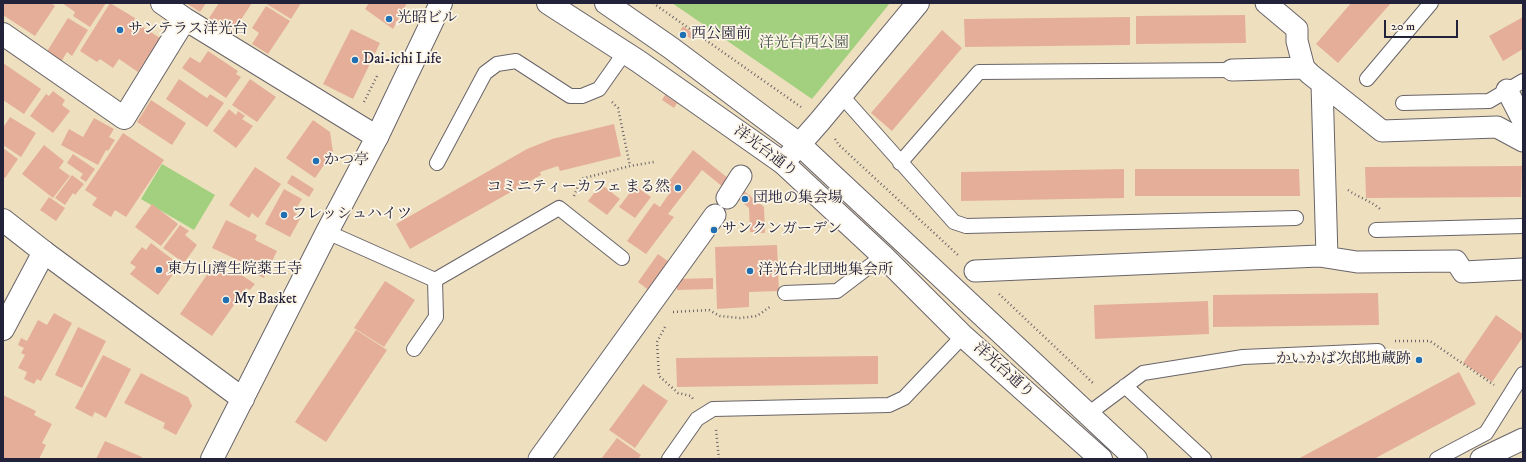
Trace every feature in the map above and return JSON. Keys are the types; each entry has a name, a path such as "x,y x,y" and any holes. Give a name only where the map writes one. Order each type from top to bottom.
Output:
{"street":[{"path":"162,3 185,19 377,137"},
{"path":"212,459 377,137 441,3"},
{"name":"洋光台通り","path":"548,3 625,52 783,163 883,256 963,336 1101,459"},
{"name":"洋光台通り","path":"606,3 671,48 799,144 1136,459"},
{"path":"783,163 918,3"},
{"path":"1266,3 1297,29 1297,41 1304,68 1382,131 1497,127 1523,142"},
{"path":"3,34 124,118 185,19"},
{"path":"1232,70 1304,68"},
{"path":"1322,84 1326,258"},
{"path":"1515,86 1523,121"},
{"path":"1323,121 1352,107"},
{"path":"727,198 742,176"},
{"path":"539,459 715,215"},
{"path":"3,220 243,399"},
{"path":"3,329 44,252"},
{"path":"975,271 1319,256 1357,262 1456,261 1463,272 1523,269"},
{"path":"1481,459 1523,439"}],"lane":[{"path":"1367,79 1431,3"},
{"path":"436,163 484,73 497,64 516,61 570,96 582,96 599,89 625,52"},
{"path":"900,163 979,72 1232,70"},
{"path":"1403,103 1489,101 1515,86"},
{"path":"841,95 954,222 966,226 1296,218"},
{"path":"435,280 559,208 622,258"},
{"path":"1382,230 1523,226"},
{"path":"327,232 435,280"},
{"path":"785,293 837,291 883,256"},
{"path":"414,349 436,317 435,280"},
{"path":"670,459 696,419 713,409 888,405 904,398 963,336"},
{"path":"1088,414 1143,373 1244,357 1378,350"},
{"path":"1437,459 1486,433 1523,374"},
{"path":"1125,386 1204,459"}],"path":[{"path":"653,3 805,110"},
{"path":"599,89 618,108 630,166"},
{"path":"566,214 581,179 630,166 654,162"},
{"path":"1324,180 1335,182 1381,210 1382,230"},
{"path":"670,318 673,312 708,310 720,316 740,318 757,316 780,300 785,293"},
{"path":"667,324 656,342 659,376 678,393 691,396 696,404 696,419"},
{"path":"1378,350 1379,341 1430,341 1509,396"},
{"path":"713,409 719,459"}],"green space":[{"name":"洋光台西公園","path":"672,3 890,3 812,99"},
{"path":"162,164 215,195 194,230 141,199"}],"building":[{"path":"3,3 51,3 55,6 35,36 3,15"},
{"path":"62,3 106,3 90,27 73,16 75,12"},
{"name":"サンテラス洋光台","path":"110,3 135,18 134,21 160,38 138,72 119,59 113,68 100,59 97,62 80,51"},
{"path":"186,3 206,3 200,12"},
{"path":"219,3 252,3 232,33 209,18"},
{"path":"265,3 301,3 291,19"},
{"name":"光昭ビル","path":"369,3 407,3 393,29 365,9"},
{"path":"1351,3 1391,3 1338,63 1316,44"},
{"path":"266,6 290,21 268,54 252,44 259,33 252,28"},
{"path":"1245,15 1246,43 1136,44 1136,16"},
{"path":"1130,17 1130,45 965,47 964,19"},
{"path":"1523,17 1523,49 1503,61 1489,36"},
{"path":"68,18 88,30 72,56 67,52 61,62 46,53"},
{"path":"683,26 695,35 691,39 680,31"},
{"path":"351,29 380,43 353,99 323,84"},
{"path":"942,30 962,48 892,131 871,113"},
{"path":"208,51 238,71 236,74 241,77 226,98 182,68 190,57 200,63"},
{"path":"3,63 41,89 24,114 3,100"},
{"path":"179,79 207,98 210,94 224,103 207,127 166,99"},
{"path":"250,79 276,97 257,122 232,105"},
{"path":"53,91 65,100 62,105 70,111 53,133 30,116 46,94 49,96"},
{"path":"665,95 677,103 674,108 662,100"},
{"path":"151,100 186,123 172,145 137,122"},
{"path":"229,109 236,115 238,111 245,116 242,119 253,126 236,148 213,131"},
{"path":"10,117 36,133 21,157 3,145 3,128"},
{"path":"94,118 114,129 109,137 115,140 108,151 106,150 98,165 61,145 69,129 83,137"},
{"path":"313,120 330,132 333,152 315,178 286,158"},
{"path":"614,124 621,156 560,171 558,166 540,172 541,175 410,249 396,224 527,149 552,139"},
{"path":"123,133 164,160 126,217 115,210 111,217 92,205 97,198 85,190"},
{"path":"44,145 64,161 59,168 70,176 53,198 22,174"},
{"path":"3,148 18,159 5,178 3,177"},
{"name":"団地の集会場","path":"693,150 764,207 765,233 750,232 749,208 702,170 668,214 674,217 646,254 627,241 654,203 660,207 669,194 663,189"},
{"path":"73,154 95,169 86,182 80,178 83,174 67,163"},
{"path":"1522,166 1521,197 1366,198 1365,167"},
{"path":"255,167 281,184 258,218 252,213 249,218 229,205"},
{"path":"1124,169 1124,198 961,201 961,172"},
{"path":"1135,169 1299,169 1300,196 1135,196"},
{"path":"72,175 84,184 75,195 73,193 65,205 55,198"},
{"path":"292,175 314,189 309,197 287,183"},
{"path":"601,184 620,199 607,215 588,201"},
{"path":"635,186 651,197 635,218 619,207"},
{"name":"フレッシュハイツ","path":"284,189 302,199 294,212 301,217 290,237 265,224"},
{"path":"49,197 65,208 56,221 40,210"},
{"path":"152,204 178,224 161,246 135,227"},
{"path":"226,220 257,235 255,240 277,251 264,278 240,267 242,262 212,248"},
{"path":"180,225 189,231 185,235 197,245 184,263 163,248"},
{"path":"151,243 180,265 158,295 130,274 136,267 130,263 142,247 146,250"},
{"path":"777,245 779,291 749,292 749,307 717,309 715,247"},
{"path":"658,254 680,270 659,298 638,282"},
{"path":"213,266 219,270 221,268 232,276 236,271 255,284 250,290 246,288 212,336 180,314"},
{"path":"713,278 713,289 677,290 677,279"},
{"path":"385,281 415,300 384,347 354,328"},
{"path":"1378,293 1379,325 1213,327 1213,295"},
{"path":"1208,301 1209,334 1095,339 1094,305"},
{"path":"54,313 72,323 41,381 37,379 34,384 24,379 27,372 18,368 25,355 21,353 24,348 18,345 21,338 27,341 38,320 47,325"},
{"path":"1496,315 1523,334 1523,337 1492,382 1463,363"},
{"path":"78,327 106,341 82,388 55,375"},
{"path":"356,330 387,350 326,442 295,422"},
{"path":"103,355 131,369 106,418 95,412 92,417 75,408"},
{"path":"878,356 878,384 677,387 676,358"},
{"path":"1459,372 1476,404 1374,459 1298,459"},
{"path":"141,373 188,397 192,406 176,435 163,428 165,423 124,403"},
{"path":"643,384 668,401 635,448 609,430"},
{"path":"3,395 36,411 34,415 52,424 42,443 46,445 39,459 3,459"},
{"path":"617,438 641,455 638,459 601,459"},
{"path":"105,441 142,457 141,459 96,459"}],"place":[{"name":"光昭ビル","path":"389,19"},
{"name":"サンテラス洋光台","path":"120,30"},
{"name":"西公園前","path":"683,35"},
{"name":"Dai-ichi Life","path":"355,60"},
{"name":"かつ亭","path":"316,161"},
{"name":"コミニティーカフェ まる然","path":"678,188"},
{"name":"団地の集会場","path":"745,199"},
{"name":"フレッシュハイツ","path":"284,215"},
{"name":"サンクンガーデン","path":"714,230"},
{"name":"東方山濟生院薬王寺","path":"159,270"},
{"name":"洋光台北団地集会所","path":"750,271"},
{"name":"My Basket","path":"226,300"},
{"name":"かいかば次郎地蔵跡","path":"1419,360"}]}
